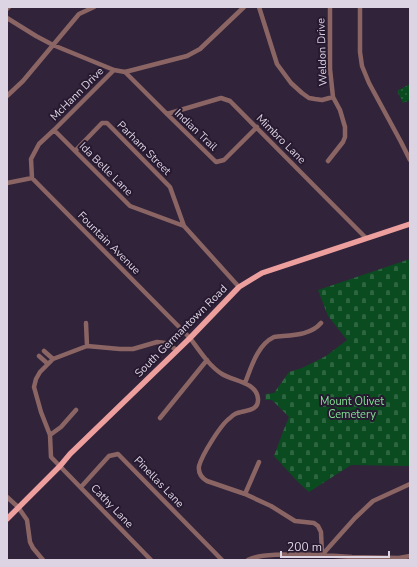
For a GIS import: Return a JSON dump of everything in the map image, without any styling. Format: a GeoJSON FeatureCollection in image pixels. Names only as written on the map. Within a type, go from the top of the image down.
{"type":"FeatureCollection","features":[{"type":"Feature","properties":{"kind":"main road","name":"South Germantown Road"},"geometry":{"type":"LineString","coordinates":[[7,518],[240,287],[262,273],[410,224]]}},
{"type":"Feature","properties":{"kind":"street"},"geometry":{"type":"LineString","coordinates":[[7,96],[23,81],[79,14],[94,7]]}},
{"type":"Feature","properties":{"kind":"street","name":"McHann Drive"},"geometry":{"type":"LineString","coordinates":[[32,178],[31,159],[39,144],[114,70],[125,72],[187,56],[200,49],[244,7]]}},
{"type":"Feature","properties":{"kind":"street"},"geometry":{"type":"LineString","coordinates":[[260,7],[277,64],[291,83],[309,98],[322,100],[333,97]]}},
{"type":"Feature","properties":{"kind":"street","name":"Weldon Drive"},"geometry":{"type":"LineString","coordinates":[[328,161],[343,142],[345,137],[345,127],[340,110],[333,97],[330,69],[330,7]]}},
{"type":"Feature","properties":{"kind":"street"},"geometry":{"type":"LineString","coordinates":[[360,7],[360,52],[362,66],[369,83],[410,160]]}},
{"type":"Feature","properties":{"kind":"street"},"geometry":{"type":"LineString","coordinates":[[7,18],[53,45],[114,70]]}},
{"type":"Feature","properties":{"kind":"street","name":"Indian Trail"},"geometry":{"type":"LineString","coordinates":[[125,72],[216,162],[224,160],[257,127]]}},
{"type":"Feature","properties":{"kind":"street","name":"Mimbro Lane"},"geometry":{"type":"LineString","coordinates":[[167,114],[221,98],[230,100],[366,238]]}},
{"type":"Feature","properties":{"kind":"street","name":"Parham Street"},"geometry":{"type":"LineString","coordinates":[[75,151],[102,123],[107,123],[170,187],[184,226]]}},
{"type":"Feature","properties":{"kind":"street","name":"Ida Belle Lane"},"geometry":{"type":"LineString","coordinates":[[54,130],[130,206],[184,226],[240,287]]}},
{"type":"Feature","properties":{"kind":"street"},"geometry":{"type":"LineString","coordinates":[[7,183],[32,178]]}},
{"type":"Feature","properties":{"kind":"street","name":"Fountain Avenue"},"geometry":{"type":"LineString","coordinates":[[32,178],[190,338],[206,360],[222,375],[245,384]]}},
{"type":"Feature","properties":{"kind":"street"},"geometry":{"type":"LineString","coordinates":[[86,322],[87,346]]}},
{"type":"Feature","properties":{"kind":"street"},"geometry":{"type":"LineString","coordinates":[[321,322],[318,327],[309,332],[274,338],[265,343],[258,354],[245,384],[250,386],[257,394],[258,404],[254,408],[236,414],[228,419],[220,428],[208,447],[199,467],[202,478],[207,481],[245,494],[271,506],[295,521],[314,523],[318,526],[321,532],[322,555]]}},
{"type":"Feature","properties":{"kind":"street"},"geometry":{"type":"LineString","coordinates":[[44,351],[53,359],[87,346],[120,350],[133,349],[157,342],[165,343],[177,350]]}},
{"type":"Feature","properties":{"kind":"street"},"geometry":{"type":"LineString","coordinates":[[39,356],[48,364]]}},
{"type":"Feature","properties":{"kind":"street","name":"Cathy Lane"},"geometry":{"type":"LineString","coordinates":[[53,359],[40,372],[34,387],[41,412],[50,435],[51,457],[151,560]]}},
{"type":"Feature","properties":{"kind":"street"},"geometry":{"type":"LineString","coordinates":[[160,418],[206,360]]}},
{"type":"Feature","properties":{"kind":"street"},"geometry":{"type":"LineString","coordinates":[[50,435],[61,427],[76,410]]}},
{"type":"Feature","properties":{"kind":"street","name":"Pinellas Lane"},"geometry":{"type":"LineString","coordinates":[[81,487],[109,456],[118,454],[222,560]]}},
{"type":"Feature","properties":{"kind":"street"},"geometry":{"type":"LineString","coordinates":[[245,494],[259,462]]}},
{"type":"Feature","properties":{"kind":"street"},"geometry":{"type":"LineString","coordinates":[[322,555],[355,518],[373,501],[410,484]]}},
{"type":"Feature","properties":{"kind":"street"},"geometry":{"type":"LineString","coordinates":[[7,497],[18,507],[27,520],[30,542],[43,560]]}},
{"type":"Feature","properties":{"kind":"street"},"geometry":{"type":"LineString","coordinates":[[248,560],[253,557],[276,555],[322,555],[352,559],[399,558],[410,556]]}},
{"type":"Feature","properties":{"kind":"green space"},"geometry":{"type":"Polygon","coordinates":[[[410,84],[410,100],[403,103],[397,91],[410,84]]]}},
{"type":"Feature","properties":{"kind":"green space","name":"Mount Olivet Cemetery"},"geometry":{"type":"Polygon","coordinates":[[[410,259],[410,466],[351,465],[309,492],[274,456],[289,417],[272,400],[265,400],[265,394],[274,393],[289,372],[302,368],[326,356],[347,340],[328,316],[318,290],[410,259]]]}}]}
